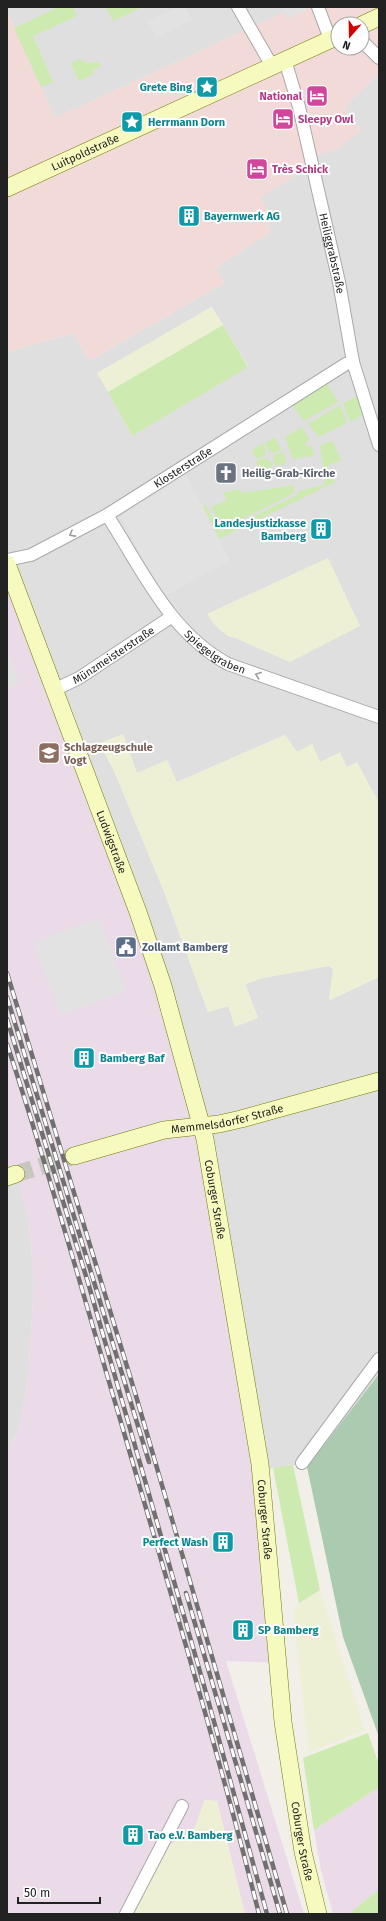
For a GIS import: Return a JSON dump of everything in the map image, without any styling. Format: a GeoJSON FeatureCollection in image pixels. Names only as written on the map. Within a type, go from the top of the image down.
{"type":"FeatureCollection","features":[{"type":"Feature","properties":{"kind":"street","name":"Heiliggrabstraße"},"geometry":{"type":"LineString","coordinates":[[238,7],[278,63],[300,114],[339,282],[354,362],[376,420],[379,445]]}},
{"type":"Feature","properties":{"kind":"street"},"geometry":{"type":"LineString","coordinates":[[318,7],[330,30]]}},
{"type":"Feature","properties":{"kind":"street","name":"Luitpoldstraße"},"geometry":{"type":"LineString","coordinates":[[7,188],[126,132],[330,40]]}},
{"type":"Feature","properties":{"kind":"street"},"geometry":{"type":"LineString","coordinates":[[370,49],[379,58]]}},
{"type":"Feature","properties":{"kind":"street","name":"Klosterstraße"},"geometry":{"type":"LineString","coordinates":[[7,560],[31,555],[107,515],[333,372],[346,364],[354,362]]}},
{"type":"Feature","properties":{"kind":"street","name":"Spiegelgraben"},"geometry":{"type":"LineString","coordinates":[[107,515],[171,617],[196,643],[228,664],[379,717]]}},
{"type":"Feature","properties":{"kind":"street","name":"Ludwigstraße"},"geometry":{"type":"LineString","coordinates":[[7,564],[138,912],[163,986],[201,1126]]}},
{"type":"Feature","properties":{"kind":"street","name":"Münzmeisterstraße"},"geometry":{"type":"LineString","coordinates":[[54,690],[92,670],[171,617]]}},
{"type":"Feature","properties":{"kind":"street","name":"Memmelsdorfer Straße"},"geometry":{"type":"LineString","coordinates":[[74,1156],[164,1130],[201,1126],[241,1119],[379,1081]]}},
{"type":"Feature","properties":{"kind":"street","name":"Coburger Straße"},"geometry":{"type":"LineString","coordinates":[[201,1126],[260,1464],[283,1722],[303,1852],[318,1914]]}},
{"type":"Feature","properties":{"kind":"street"},"geometry":{"type":"LineString","coordinates":[[302,1463],[379,1359]]}},
{"type":"Feature","properties":{"kind":"street"},"geometry":{"type":"LineString","coordinates":[[126,1914],[182,1806]]}},
{"type":"Feature","properties":{"kind":"shaded area"},"geometry":{"type":"Polygon","coordinates":[[[7,7],[296,7],[55,118],[7,11],[7,7]]]}},
{"type":"Feature","properties":{"kind":"shaded area"},"geometry":{"type":"Polygon","coordinates":[[[178,7],[185,7],[192,20],[156,38],[148,21],[178,7]]]}},
{"type":"Feature","properties":{"kind":"shaded area"},"geometry":{"type":"Polygon","coordinates":[[[282,7],[312,7],[287,19],[282,7]]]}},
{"type":"Feature","properties":{"kind":"shaded area"},"geometry":{"type":"Polygon","coordinates":[[[296,7],[379,7],[379,73],[344,107],[361,131],[334,151],[308,157],[310,167],[260,197],[273,219],[267,224],[271,232],[215,268],[224,283],[89,361],[74,333],[7,352],[7,11],[55,118],[296,7]]]}},
{"type":"Feature","properties":{"kind":"shaded area"},"geometry":{"type":"Polygon","coordinates":[[[379,73],[379,803],[357,763],[347,767],[320,762],[297,752],[285,735],[177,782],[137,773],[100,744],[115,773],[165,894],[208,1012],[228,1006],[258,1018],[245,984],[263,978],[329,966],[333,969],[330,1000],[379,977],[379,1374],[307,1467],[293,1465],[261,1470],[7,557],[7,352],[74,333],[89,361],[224,283],[215,268],[271,232],[267,224],[273,219],[259,197],[310,167],[308,157],[361,131],[344,107],[379,73]],[[212,307],[98,373],[132,436],[248,366],[212,307]],[[211,620],[228,636],[236,638],[290,662],[211,620]]]}},
{"type":"Feature","properties":{"kind":"shaded area"},"geometry":{"type":"Polygon","coordinates":[[[186,474],[230,561],[164,596],[120,517],[186,474]]]}},
{"type":"Feature","properties":{"kind":"shaded area"},"geometry":{"type":"Polygon","coordinates":[[[7,557],[210,1131],[283,1663],[226,1661],[304,1914],[245,1914],[217,1801],[205,1800],[195,1827],[184,1837],[168,1846],[133,1914],[7,1914],[7,1453],[19,1428],[25,1399],[29,1366],[34,1282],[29,1222],[15,1165],[7,1167],[7,557]]]}},
{"type":"Feature","properties":{"kind":"shaded area"},"geometry":{"type":"Polygon","coordinates":[[[9,655],[20,683],[7,688],[7,656],[9,655]]]}},
{"type":"Feature","properties":{"kind":"shaded area"},"geometry":{"type":"Polygon","coordinates":[[[100,918],[126,991],[60,1015],[33,942],[100,918]]]}},
{"type":"Feature","properties":{"kind":"shaded area"},"geometry":{"type":"Polygon","coordinates":[[[15,1165],[29,1222],[34,1282],[29,1366],[25,1399],[19,1428],[7,1453],[7,1167],[15,1165]]]}},
{"type":"Feature","properties":{"kind":"shaded area"},"geometry":{"type":"Polygon","coordinates":[[[379,1787],[379,1889],[349,1914],[333,1914],[321,1870],[314,1830],[379,1787]]]}},
{"type":"Feature","properties":{"kind":"green space"},"geometry":{"type":"Polygon","coordinates":[[[59,7],[73,7],[77,16],[33,36],[53,82],[41,87],[14,28],[59,7]]]}},
{"type":"Feature","properties":{"kind":"green space"},"geometry":{"type":"Polygon","coordinates":[[[106,7],[139,7],[140,8],[113,21],[106,7]]]}},
{"type":"Feature","properties":{"kind":"green space"},"geometry":{"type":"Polygon","coordinates":[[[80,59],[87,63],[99,62],[101,66],[92,70],[94,74],[79,81],[71,63],[80,59]]]}},
{"type":"Feature","properties":{"kind":"green space"},"geometry":{"type":"Polygon","coordinates":[[[211,307],[223,325],[108,392],[97,373],[211,307]]]}},
{"type":"Feature","properties":{"kind":"green space"},"geometry":{"type":"Polygon","coordinates":[[[223,325],[248,367],[132,436],[108,392],[223,325]]]}},
{"type":"Feature","properties":{"kind":"green space"},"geometry":{"type":"Polygon","coordinates":[[[327,384],[338,402],[304,421],[292,405],[327,384]]]}},
{"type":"Feature","properties":{"kind":"green space"},"geometry":{"type":"Polygon","coordinates":[[[359,395],[365,414],[350,422],[343,403],[359,395]]]}},
{"type":"Feature","properties":{"kind":"green space"},"geometry":{"type":"Polygon","coordinates":[[[340,405],[347,423],[319,437],[308,424],[340,405]]]}},
{"type":"Feature","properties":{"kind":"green space"},"geometry":{"type":"Polygon","coordinates":[[[302,427],[310,440],[307,441],[306,445],[309,447],[312,446],[314,456],[293,459],[285,437],[302,427]]]}},
{"type":"Feature","properties":{"kind":"green space"},"geometry":{"type":"Polygon","coordinates":[[[275,437],[281,450],[274,453],[269,451],[265,443],[275,437]]]}},
{"type":"Feature","properties":{"kind":"green space"},"geometry":{"type":"Polygon","coordinates":[[[333,441],[341,460],[327,466],[335,482],[219,539],[203,506],[206,505],[221,532],[297,495],[298,491],[324,485],[325,481],[320,446],[333,441]]]}},
{"type":"Feature","properties":{"kind":"green space"},"geometry":{"type":"Polygon","coordinates":[[[263,443],[266,451],[265,456],[256,459],[252,450],[263,443]]]}},
{"type":"Feature","properties":{"kind":"green space"},"geometry":{"type":"Polygon","coordinates":[[[283,452],[286,464],[275,466],[273,459],[274,455],[283,452]]]}},
{"type":"Feature","properties":{"kind":"green space"},"geometry":{"type":"Polygon","coordinates":[[[265,458],[270,460],[272,467],[260,469],[256,461],[265,458]]]}},
{"type":"Feature","properties":{"kind":"green space"},"geometry":{"type":"Polygon","coordinates":[[[294,485],[294,493],[226,527],[219,523],[211,507],[227,500],[223,493],[239,489],[242,493],[294,485]]]}},
{"type":"Feature","properties":{"kind":"green space"},"geometry":{"type":"Polygon","coordinates":[[[328,558],[360,626],[290,662],[236,638],[228,636],[214,624],[207,614],[328,558]]]}},
{"type":"Feature","properties":{"kind":"green space"},"geometry":{"type":"Polygon","coordinates":[[[123,734],[137,773],[167,760],[177,782],[285,735],[297,752],[312,744],[320,762],[340,752],[347,767],[357,762],[379,803],[379,977],[329,1000],[333,969],[329,966],[263,978],[245,984],[258,1018],[235,1027],[228,1006],[208,1012],[165,894],[115,773],[100,743],[123,734]]]}},
{"type":"Feature","properties":{"kind":"green space"},"geometry":{"type":"Polygon","coordinates":[[[379,1374],[379,1737],[343,1637],[307,1467],[379,1374]]]}},
{"type":"Feature","properties":{"kind":"green space"},"geometry":{"type":"Polygon","coordinates":[[[293,1465],[320,1590],[299,1603],[273,1468],[293,1465]]]}},
{"type":"Feature","properties":{"kind":"green space"},"geometry":{"type":"Polygon","coordinates":[[[320,1590],[365,1730],[309,1752],[293,1612],[299,1603],[320,1590]]]}},
{"type":"Feature","properties":{"kind":"green space"},"geometry":{"type":"Polygon","coordinates":[[[368,1733],[379,1765],[379,1787],[314,1830],[303,1758],[368,1733]]]}},
{"type":"Feature","properties":{"kind":"green space"},"geometry":{"type":"Polygon","coordinates":[[[205,1800],[217,1801],[245,1914],[133,1914],[168,1846],[184,1837],[195,1827],[205,1800]]]}},
{"type":"Feature","properties":{"kind":"green space"},"geometry":{"type":"Polygon","coordinates":[[[379,1889],[379,1914],[349,1914],[379,1889]]]}},
{"type":"Feature","properties":{"kind":"tunnel"},"geometry":{"type":"LineString","coordinates":[[16,1174],[74,1156]]}},
{"type":"Feature","properties":{"kind":"railway"},"geometry":{"type":"LineString","coordinates":[[7,973],[136,1396],[287,1914]]}},
{"type":"Feature","properties":{"kind":"railway"},"geometry":{"type":"LineString","coordinates":[[7,997],[149,1462]]}},
{"type":"Feature","properties":{"kind":"railway"},"geometry":{"type":"LineString","coordinates":[[7,1019],[89,1286],[207,1696],[267,1914]]}},
{"type":"Feature","properties":{"kind":"railway"},"geometry":{"type":"LineString","coordinates":[[7,1044],[53,1191],[177,1615],[228,1794],[259,1914]]}},
{"type":"Feature","properties":{"kind":"railway"},"geometry":{"type":"LineString","coordinates":[[186,1593],[280,1914]]}},
{"type":"Feature","properties":{"kind":"place","name":"Grete Bing"},"geometry":{"type":"Point","coordinates":[207,87]}},
{"type":"Feature","properties":{"kind":"place","name":"National"},"geometry":{"type":"Point","coordinates":[317,96]}},
{"type":"Feature","properties":{"kind":"place","name":"Sleepy Owl"},"geometry":{"type":"Point","coordinates":[283,119]}},
{"type":"Feature","properties":{"kind":"place","name":"Herrmann Dorn"},"geometry":{"type":"Point","coordinates":[132,122]}},
{"type":"Feature","properties":{"kind":"place","name":"Très Schick"},"geometry":{"type":"Point","coordinates":[257,169]}},
{"type":"Feature","properties":{"kind":"place","name":"Bayernwerk AG"},"geometry":{"type":"Point","coordinates":[189,216]}},
{"type":"Feature","properties":{"kind":"place","name":"Heilig-Grab-Kirche"},"geometry":{"type":"Point","coordinates":[226,473]}},
{"type":"Feature","properties":{"kind":"place","name":"Landesjustizkasse Bamberg"},"geometry":{"type":"Point","coordinates":[321,529]}},
{"type":"Feature","properties":{"kind":"place","name":"Schlagzeugschule Vogt"},"geometry":{"type":"Point","coordinates":[49,753]}},
{"type":"Feature","properties":{"kind":"place","name":"Zollamt Bamberg"},"geometry":{"type":"Point","coordinates":[126,947]}},
{"type":"Feature","properties":{"kind":"place","name":"Bamberg Baf"},"geometry":{"type":"Point","coordinates":[84,1058]}},
{"type":"Feature","properties":{"kind":"place","name":"Perfect Wash"},"geometry":{"type":"Point","coordinates":[223,1542]}},
{"type":"Feature","properties":{"kind":"place","name":"SP Bamberg"},"geometry":{"type":"Point","coordinates":[243,1630]}},
{"type":"Feature","properties":{"kind":"place","name":"Tao e.V. Bamberg"},"geometry":{"type":"Point","coordinates":[133,1835]}}]}
